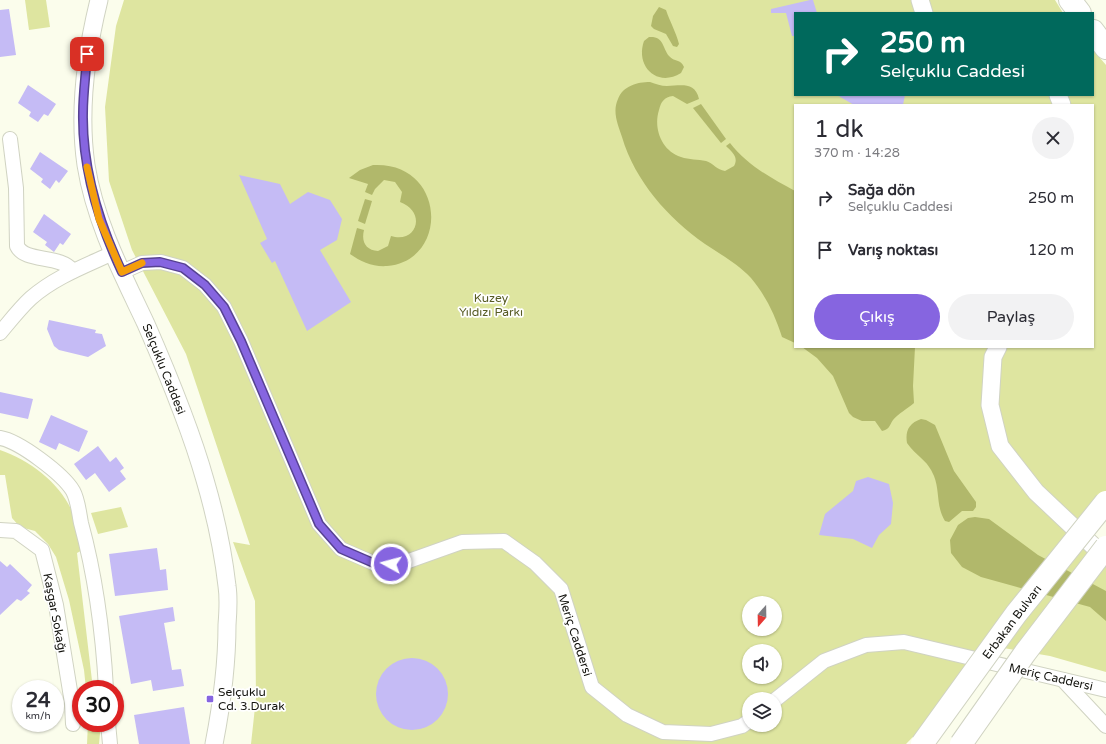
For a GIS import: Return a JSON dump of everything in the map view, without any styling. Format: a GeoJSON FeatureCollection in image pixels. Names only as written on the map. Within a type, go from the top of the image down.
{"type":"FeatureCollection","features":[{"type":"Feature","properties":{"kind":"highway"},"geometry":{"type":"LineString","coordinates":[[1070,0],[1079,12]]}},
{"type":"Feature","properties":{"kind":"highway"},"geometry":{"type":"LineString","coordinates":[[1094,32],[1106,48]]}},
{"type":"Feature","properties":{"kind":"highway","name":"Erbakan Bulvarı"},"geometry":{"type":"LineString","coordinates":[[922,744],[1016,614],[1106,502]]}},
{"type":"Feature","properties":{"kind":"highway"},"geometry":{"type":"LineString","coordinates":[[961,744],[1025,653],[1106,547]]}},
{"type":"Feature","properties":{"kind":"street","name":"Selçuklu Caddesi"},"geometry":{"type":"LineString","coordinates":[[99,0],[87,54],[83,113],[86,164],[99,219],[147,327],[188,428],[205,479],[221,550],[227,588],[227,638],[224,695],[214,744]]}},
{"type":"Feature","properties":{"kind":"street"},"geometry":{"type":"LineString","coordinates":[[920,0],[924,12]]}},
{"type":"Feature","properties":{"kind":"street"},"geometry":{"type":"LineString","coordinates":[[10,139],[16,188],[17,246],[19,250],[26,254],[62,262],[73,271]]}},
{"type":"Feature","properties":{"kind":"street"},"geometry":{"type":"LineString","coordinates":[[0,333],[32,297],[56,280],[113,253]]}},
{"type":"Feature","properties":{"kind":"street","name":"Meriç Caddersi"},"geometry":{"type":"LineString","coordinates":[[122,272],[142,263],[160,262],[183,268],[205,285],[224,307],[241,341],[319,524],[341,549],[378,565],[403,563],[462,542],[504,541],[535,563],[561,589],[592,687],[627,714],[663,732],[711,734],[742,726]]}},
{"type":"Feature","properties":{"kind":"street"},"geometry":{"type":"LineString","coordinates":[[998,348],[993,357],[990,405],[1000,446],[1036,492],[1106,558]]}},
{"type":"Feature","properties":{"kind":"street"},"geometry":{"type":"LineString","coordinates":[[0,438],[10,440],[46,463],[73,491],[91,558],[104,643],[106,680]]}},
{"type":"Feature","properties":{"kind":"street","name":"Kaşgar Sokağı"},"geometry":{"type":"LineString","coordinates":[[0,530],[16,531],[42,550],[56,605],[72,703]]}},
{"type":"Feature","properties":{"kind":"street","name":"Meriç Caddersi"},"geometry":{"type":"LineString","coordinates":[[782,694],[824,661],[866,645],[904,642],[1106,690]]}},
{"type":"Feature","properties":{"kind":"street"},"geometry":{"type":"LineString","coordinates":[[1063,680],[1106,726]]}},
{"type":"Feature","properties":{"kind":"street"},"geometry":{"type":"LineString","coordinates":[[109,732],[110,744]]}},
{"type":"Feature","properties":{"kind":"green space"},"geometry":{"type":"Polygon","coordinates":[[[25,0],[46,0],[50,27],[29,30],[25,0]]]}},
{"type":"Feature","properties":{"kind":"green space","name":"Kuzey Yıldızı Parkı"},"geometry":{"type":"Polygon","coordinates":[[[124,0],[1055,0],[1062,12],[794,12],[794,96],[1094,96],[1094,51],[1106,65],[1106,494],[1071,536],[1106,563],[1106,672],[1050,656],[986,645],[950,699],[906,744],[251,744],[256,698],[255,601],[233,542],[250,545],[186,354],[132,250],[109,181],[105,107],[116,26],[124,0]]]}},
{"type":"Feature","properties":{"kind":"green space"},"geometry":{"type":"Polygon","coordinates":[[[0,450],[22,460],[42,473],[59,491],[72,511],[84,549],[77,553],[92,680],[85,680],[69,600],[56,557],[48,544],[35,531],[20,527],[12,518],[5,475],[0,475],[0,450]]]}},
{"type":"Feature","properties":{"kind":"green space"},"geometry":{"type":"Polygon","coordinates":[[[121,507],[128,527],[98,534],[91,513],[121,507]]]}},
{"type":"Feature","properties":{"kind":"green space"},"geometry":{"type":"Polygon","coordinates":[[[88,732],[100,732],[99,744],[87,744],[88,732]]]}},
{"type":"Feature","properties":{"kind":"shaded area"},"geometry":{"type":"Polygon","coordinates":[[[659,7],[666,10],[678,40],[679,44],[677,47],[673,46],[666,34],[654,29],[651,26],[653,16],[659,7]]]}},
{"type":"Feature","properties":{"kind":"shaded area"},"geometry":{"type":"Polygon","coordinates":[[[649,37],[654,37],[660,40],[669,56],[683,64],[684,67],[681,73],[672,77],[664,78],[656,76],[650,72],[645,66],[642,50],[644,41],[649,37]]]}},
{"type":"Feature","properties":{"kind":"shaded area"},"geometry":{"type":"Polygon","coordinates":[[[650,82],[663,86],[682,85],[691,87],[697,93],[699,99],[687,104],[673,96],[667,97],[662,102],[660,107],[657,117],[658,132],[664,145],[674,154],[684,158],[706,161],[725,171],[734,166],[736,160],[734,155],[726,146],[730,143],[744,158],[768,176],[794,190],[794,343],[782,337],[770,306],[751,278],[735,264],[691,234],[678,222],[654,197],[635,169],[617,123],[616,104],[623,91],[635,84],[650,82]]]}},
{"type":"Feature","properties":{"kind":"shaded area"},"geometry":{"type":"Polygon","coordinates":[[[701,104],[726,139],[721,143],[693,108],[701,104]]]}},
{"type":"Feature","properties":{"kind":"shaded area"},"geometry":{"type":"Polygon","coordinates":[[[373,165],[397,168],[415,178],[426,194],[431,212],[430,231],[422,248],[407,260],[387,266],[377,266],[367,263],[350,254],[357,228],[364,230],[363,238],[365,245],[370,249],[378,251],[388,246],[391,236],[400,237],[407,235],[412,231],[415,226],[416,219],[414,213],[400,202],[402,192],[395,182],[384,180],[375,189],[372,195],[365,192],[368,184],[349,178],[360,170],[373,165]]]}},
{"type":"Feature","properties":{"kind":"shaded area"},"geometry":{"type":"Polygon","coordinates":[[[365,199],[372,201],[365,224],[358,221],[365,199]]]}},
{"type":"Feature","properties":{"kind":"shaded area"},"geometry":{"type":"Polygon","coordinates":[[[803,348],[915,348],[913,386],[914,403],[900,413],[888,428],[882,431],[875,421],[862,421],[853,417],[849,413],[833,376],[817,358],[803,348]]]}},
{"type":"Feature","properties":{"kind":"shaded area"},"geometry":{"type":"Polygon","coordinates":[[[921,419],[935,425],[954,471],[976,502],[976,507],[973,511],[962,511],[949,522],[945,521],[942,516],[936,482],[929,466],[907,443],[907,431],[913,423],[921,419]]]}},
{"type":"Feature","properties":{"kind":"shaded area"},"geometry":{"type":"Polygon","coordinates":[[[975,517],[989,519],[1038,555],[1106,591],[1106,621],[1090,607],[981,577],[962,567],[951,553],[950,540],[958,525],[968,518],[975,517]]]}},
{"type":"Feature","properties":{"kind":"building"},"geometry":{"type":"Polygon","coordinates":[[[813,0],[817,12],[794,12],[794,36],[792,36],[786,13],[771,13],[771,9],[813,0]]]}},
{"type":"Feature","properties":{"kind":"building"},"geometry":{"type":"Polygon","coordinates":[[[9,9],[16,55],[0,57],[0,10],[9,9]]]}},
{"type":"Feature","properties":{"kind":"building"},"geometry":{"type":"Polygon","coordinates":[[[28,85],[56,104],[48,116],[44,114],[38,122],[29,116],[31,112],[18,103],[28,85]]]}},
{"type":"Feature","properties":{"kind":"building"},"geometry":{"type":"Polygon","coordinates":[[[839,96],[905,96],[903,104],[852,104],[839,96]]]}},
{"type":"Feature","properties":{"kind":"building"},"geometry":{"type":"Polygon","coordinates":[[[40,152],[68,171],[59,183],[56,180],[50,189],[41,182],[43,179],[30,169],[40,152]]]}},
{"type":"Feature","properties":{"kind":"building"},"geometry":{"type":"Polygon","coordinates":[[[239,175],[280,184],[290,204],[308,192],[330,200],[342,219],[337,240],[320,250],[351,302],[307,331],[275,261],[272,263],[260,243],[267,239],[239,175]]]}},
{"type":"Feature","properties":{"kind":"building"},"geometry":{"type":"Polygon","coordinates":[[[44,214],[71,234],[63,245],[60,243],[54,252],[45,245],[47,242],[33,232],[44,214]]]}},
{"type":"Feature","properties":{"kind":"building"},"geometry":{"type":"Polygon","coordinates":[[[49,320],[96,330],[95,333],[102,334],[106,346],[88,357],[59,350],[54,346],[47,329],[49,320]]]}},
{"type":"Feature","properties":{"kind":"building"},"geometry":{"type":"Polygon","coordinates":[[[0,392],[33,399],[28,419],[0,413],[0,392]]]}},
{"type":"Feature","properties":{"kind":"building"},"geometry":{"type":"Polygon","coordinates":[[[51,415],[88,431],[79,452],[59,443],[56,450],[39,442],[51,415]]]}},
{"type":"Feature","properties":{"kind":"building"},"geometry":{"type":"Polygon","coordinates":[[[98,446],[110,462],[116,457],[124,468],[120,471],[126,479],[109,492],[95,473],[86,480],[74,464],[98,446]]]}},
{"type":"Feature","properties":{"kind":"building"},"geometry":{"type":"Polygon","coordinates":[[[868,477],[889,484],[893,503],[891,524],[879,535],[872,548],[853,539],[819,535],[825,514],[853,491],[856,481],[868,477]]]}},
{"type":"Feature","properties":{"kind":"building"},"geometry":{"type":"Polygon","coordinates":[[[157,548],[160,570],[166,569],[168,590],[115,596],[109,554],[157,548]]]}},
{"type":"Feature","properties":{"kind":"building"},"geometry":{"type":"Polygon","coordinates":[[[0,561],[7,567],[10,564],[32,585],[27,591],[30,593],[21,601],[17,599],[0,615],[0,561]]]}},
{"type":"Feature","properties":{"kind":"building"},"geometry":{"type":"Polygon","coordinates":[[[173,607],[175,621],[164,623],[172,670],[181,669],[184,686],[153,691],[151,680],[131,684],[119,616],[173,607]]]}},
{"type":"Feature","properties":{"kind":"building"},"geometry":{"type":"Polygon","coordinates":[[[412,658],[432,664],[442,674],[448,694],[442,714],[432,724],[412,730],[392,724],[382,714],[376,694],[382,674],[392,664],[412,658]]]}},
{"type":"Feature","properties":{"kind":"building"},"geometry":{"type":"Polygon","coordinates":[[[184,707],[190,744],[139,744],[134,715],[184,707]]]}},
{"type":"Feature","properties":{"kind":"slow traffic"},"geometry":{"type":"LineString","coordinates":[[87,167],[90,186],[99,219],[122,272],[142,263]]}},
{"type":"Feature","properties":{"kind":"place","name":"Selçuklu Cd. 3.Durak"},"geometry":{"type":"Point","coordinates":[210,699]}},
{"type":"Feature","properties":{"kind":"route"},"geometry":{"type":"LineString","coordinates":[[87,54],[83,113],[86,164],[99,219],[122,272],[142,263],[160,262],[183,268],[205,285],[224,307],[241,341],[319,524],[341,549],[378,565],[391,564]]}}]}
